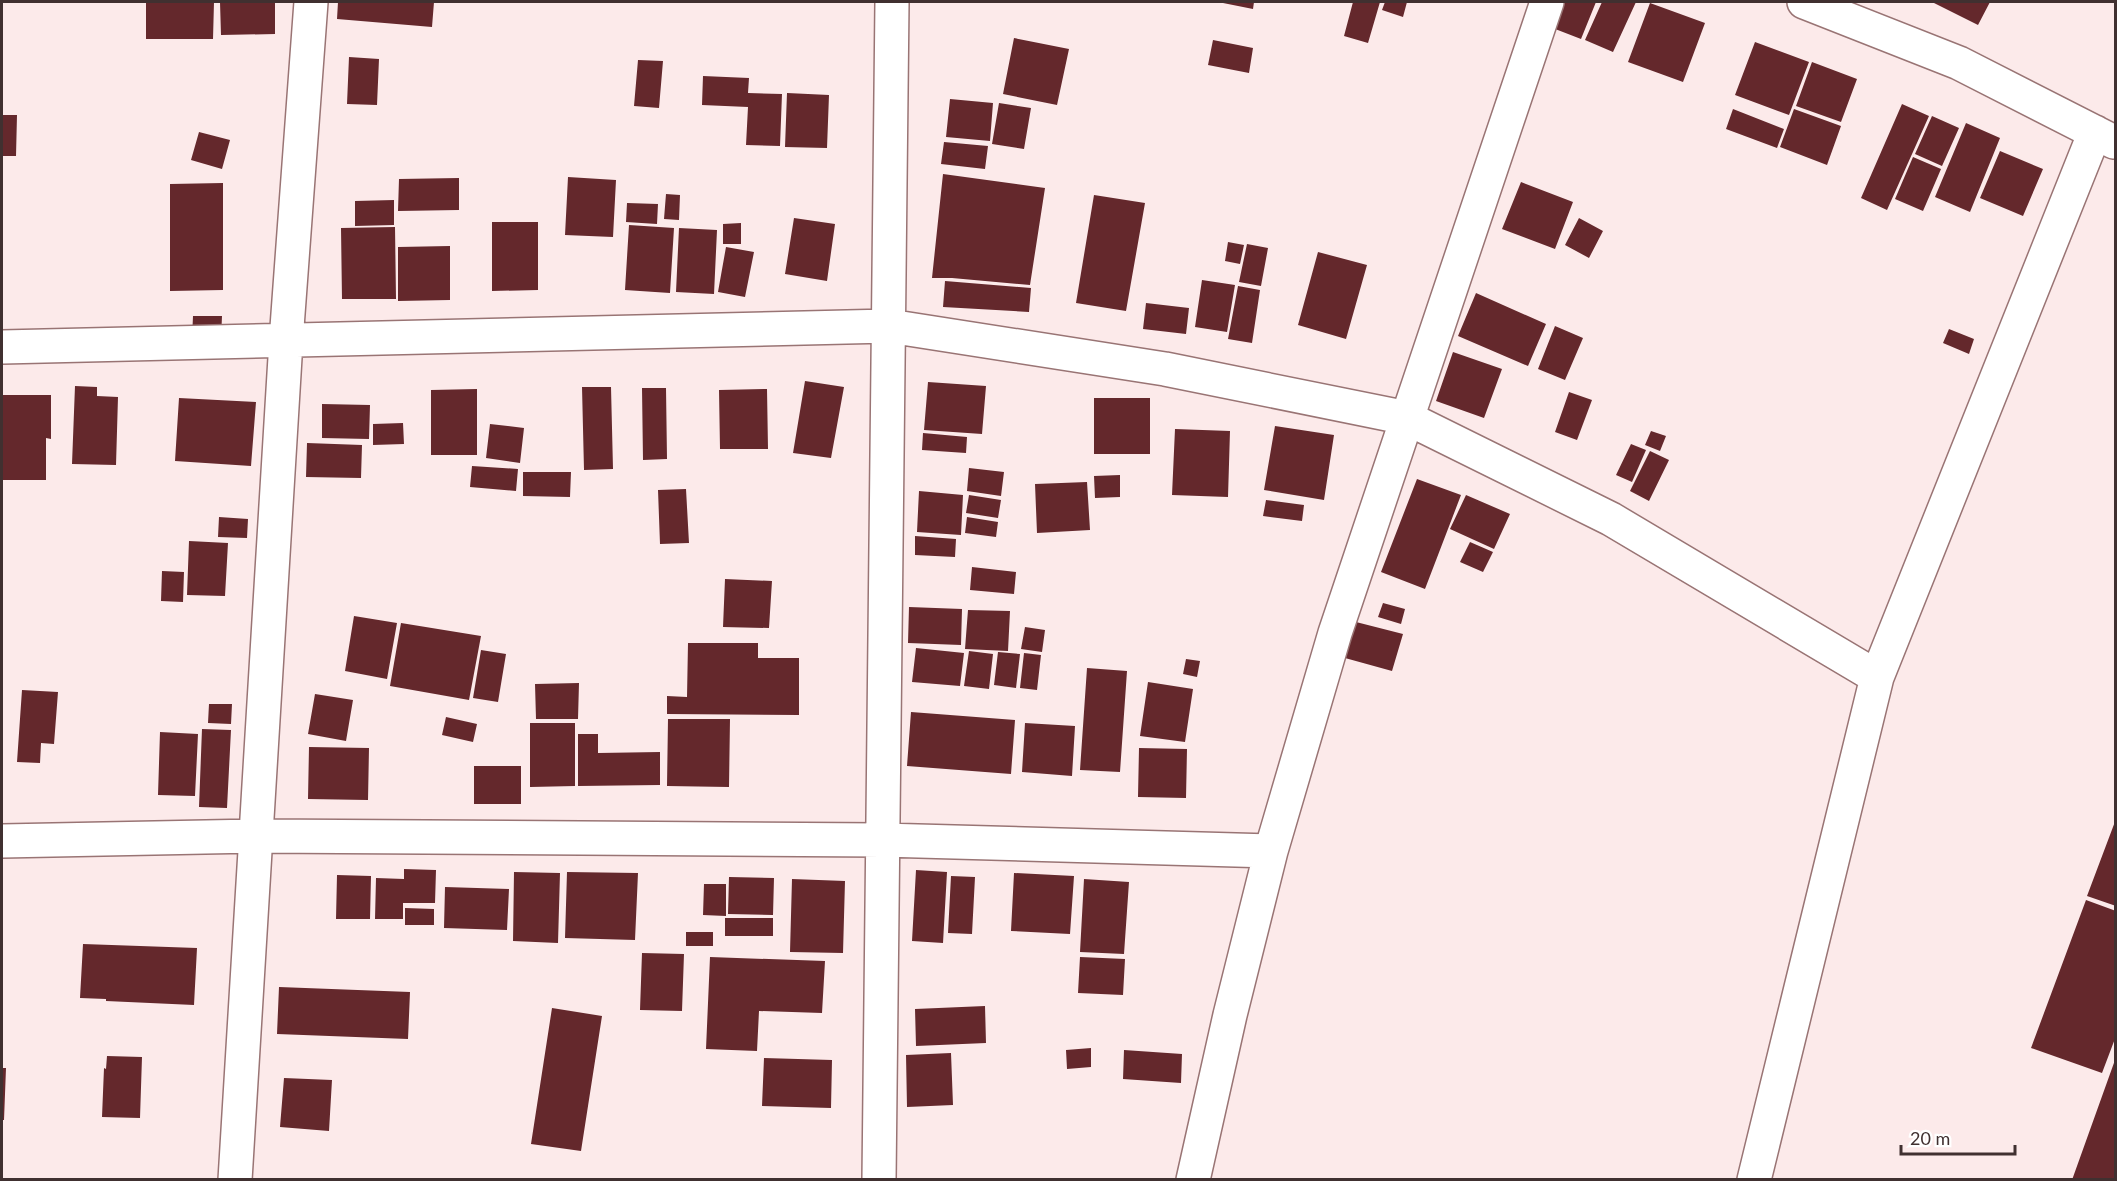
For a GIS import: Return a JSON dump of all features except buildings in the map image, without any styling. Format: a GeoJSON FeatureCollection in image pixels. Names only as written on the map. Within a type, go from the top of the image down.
{"type":"FeatureCollection","features":[{"type":"Feature","properties":{"kind":"street"},"geometry":{"type":"LineString","coordinates":[[235,1179],[286,340],[311,2]]}},
{"type":"Feature","properties":{"kind":"street"},"geometry":{"type":"LineString","coordinates":[[879,1179],[892,2]]}},
{"type":"Feature","properties":{"kind":"street"},"geometry":{"type":"LineString","coordinates":[[1192,1179],[1271,851],[1335,633],[1547,2]]}},
{"type":"Feature","properties":{"kind":"street"},"geometry":{"type":"LineString","coordinates":[[1754,1179],[1877,677],[2105,137],[1959,63],[1804,2]]}},
{"type":"Feature","properties":{"kind":"street"},"geometry":{"type":"LineString","coordinates":[[2,347],[889,326],[1165,369],[1407,418],[1611,519],[1877,677]]}},
{"type":"Feature","properties":{"kind":"street"},"geometry":{"type":"LineString","coordinates":[[2,841],[257,836],[882,840],[1271,851]]}}]}
